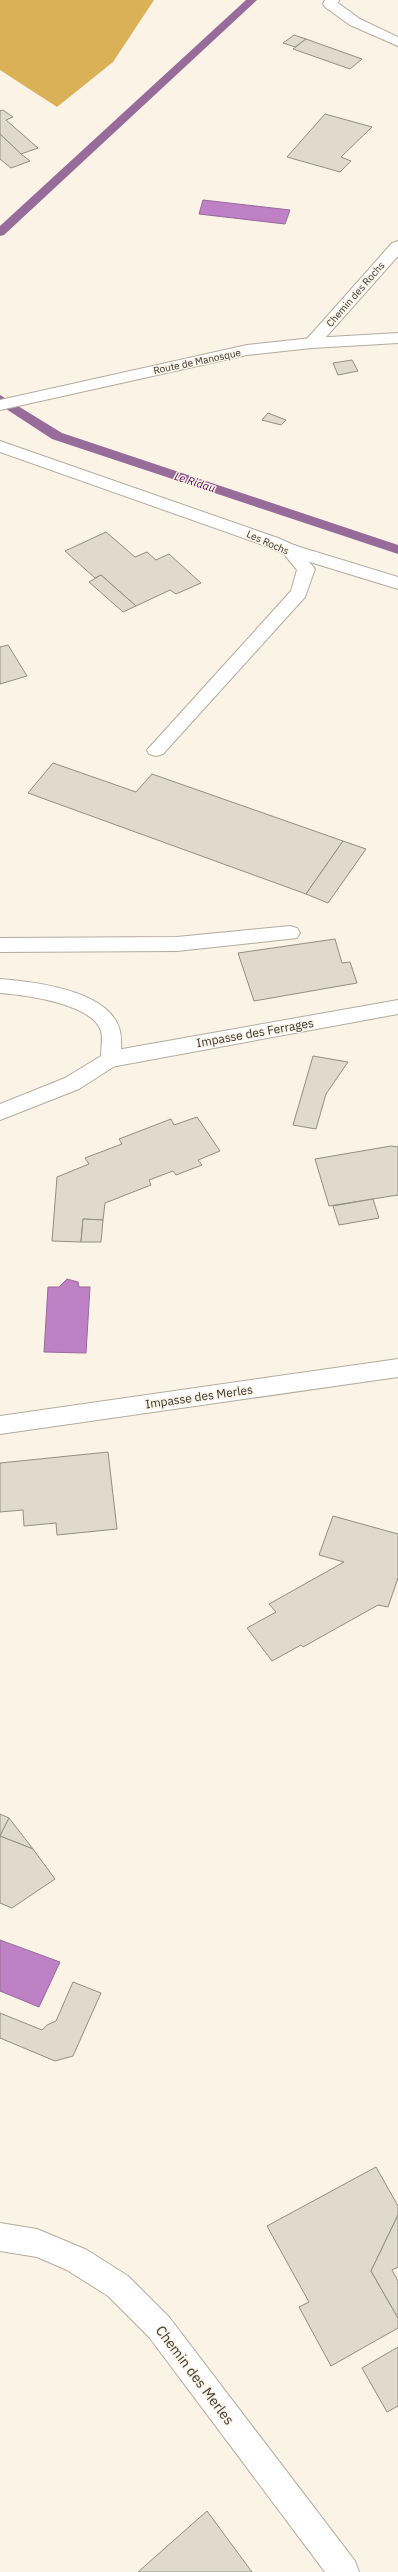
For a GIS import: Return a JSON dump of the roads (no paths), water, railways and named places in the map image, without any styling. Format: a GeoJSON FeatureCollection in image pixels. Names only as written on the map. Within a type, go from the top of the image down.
{"type":"FeatureCollection","features":[{"type":"Feature","properties":{"kind":"street"},"geometry":{"type":"LineString","coordinates":[[332,0],[330,4],[343,14],[398,42]]}},
{"type":"Feature","properties":{"kind":"street","name":"Chemin des Rochs"},"geometry":{"type":"LineString","coordinates":[[312,343],[398,246]]}},
{"type":"Feature","properties":{"kind":"street","name":"Route de Manosque"},"geometry":{"type":"LineString","coordinates":[[0,405],[247,350],[312,343],[398,338]]}},
{"type":"Feature","properties":{"kind":"street","name":"Les Rochs"},"geometry":{"type":"LineString","coordinates":[[0,446],[228,526],[290,550],[306,569],[299,593],[156,750]]}},
{"type":"Feature","properties":{"kind":"street"},"geometry":{"type":"LineString","coordinates":[[290,550],[398,583]]}},
{"type":"Feature","properties":{"kind":"street"},"geometry":{"type":"LineString","coordinates":[[0,945],[177,944],[290,934]]}},
{"type":"Feature","properties":{"kind":"street"},"geometry":{"type":"LineString","coordinates":[[0,986],[38,989],[84,1004],[102,1017],[111,1030],[111,1059],[96,1072],[70,1086],[0,1112]]}},
{"type":"Feature","properties":{"kind":"street","name":"Impasse des Ferrages"},"geometry":{"type":"LineString","coordinates":[[111,1059],[398,1007]]}},
{"type":"Feature","properties":{"kind":"street","name":"Impasse des Merles"},"geometry":{"type":"LineString","coordinates":[[0,1425],[398,1368]]}},
{"type":"Feature","properties":{"kind":"street","name":"Chemin des Merles"},"geometry":{"type":"LineString","coordinates":[[0,2237],[37,2243],[77,2260],[118,2286],[159,2327],[344,2572]]}},
{"type":"Feature","properties":{"kind":"waterway"},"geometry":{"type":"LineString","coordinates":[[0,232],[252,0]]}},
{"type":"Feature","properties":{"kind":"waterway","name":"Le Ridau"},"geometry":{"type":"LineString","coordinates":[[0,399],[57,436],[398,550]]}}]}
